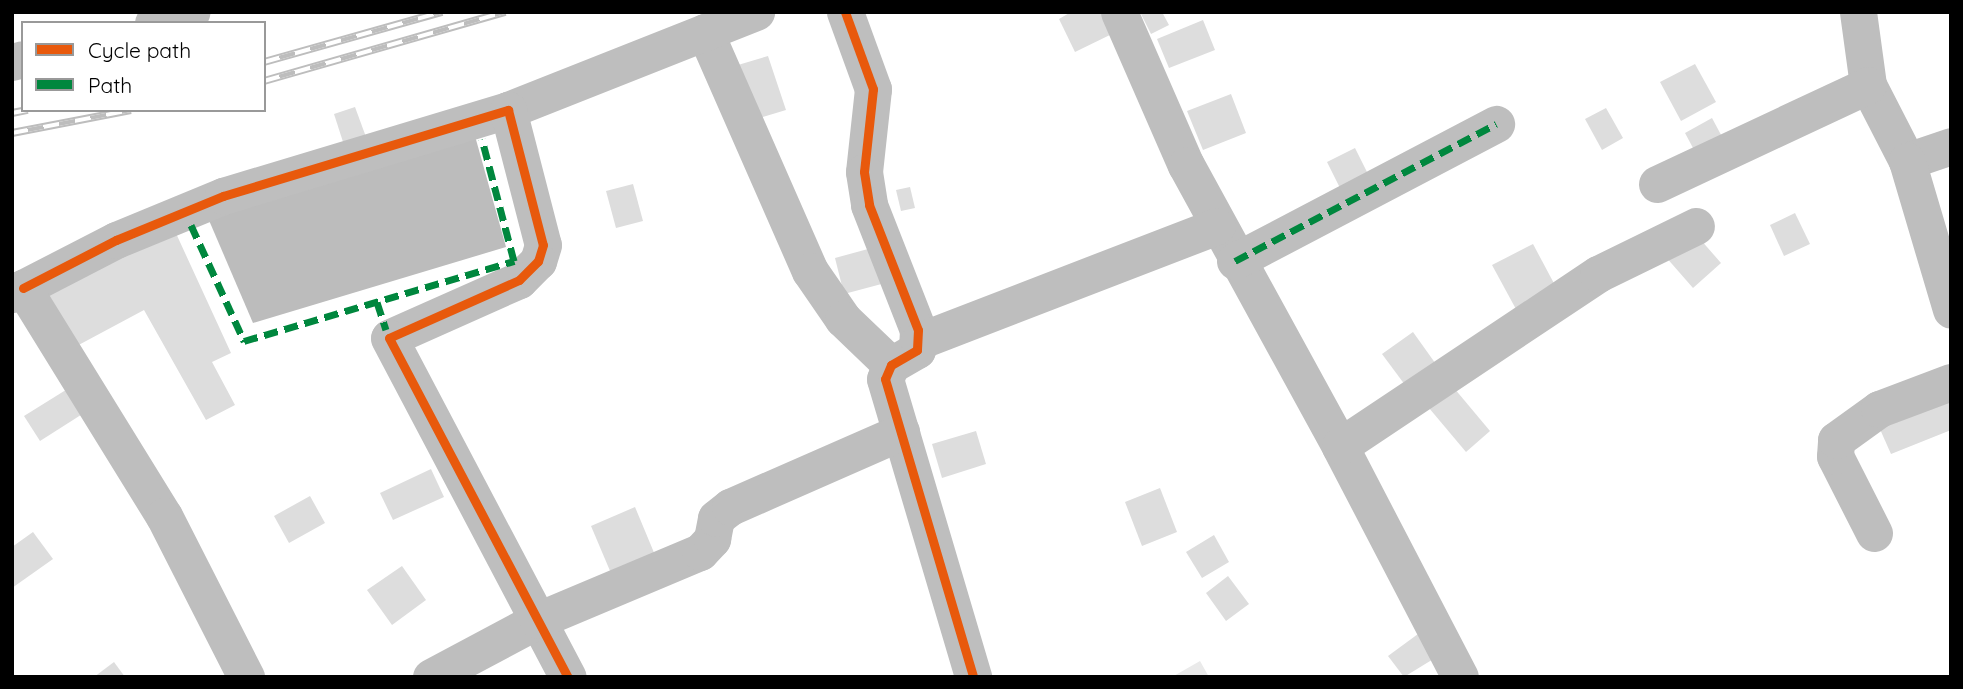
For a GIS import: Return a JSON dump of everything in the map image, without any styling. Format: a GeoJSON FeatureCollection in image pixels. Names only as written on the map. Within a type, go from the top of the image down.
{"type":"FeatureCollection","features":[{"type":"Feature","properties":{"kind":"street"},"geometry":{"type":"LineString","coordinates":[[160,21],[191,12]]}},
{"type":"Feature","properties":{"kind":"street"},"geometry":{"type":"LineString","coordinates":[[246,677],[164,516],[18,291],[116,240],[223,196],[513,109],[755,12]]}},
{"type":"Feature","properties":{"kind":"street"},"geometry":{"type":"LineString","coordinates":[[845,12],[873,89],[864,172],[869,205],[919,341]]}},
{"type":"Feature","properties":{"kind":"street"},"geometry":{"type":"LineString","coordinates":[[1119,12],[1217,226],[1340,446],[1460,677]]}},
{"type":"Feature","properties":{"kind":"street"},"geometry":{"type":"LineString","coordinates":[[1857,12],[1868,85],[1907,161],[1951,310]]}},
{"type":"Feature","properties":{"kind":"street"},"geometry":{"type":"LineString","coordinates":[[705,32],[810,271],[843,319],[891,365]]}},
{"type":"Feature","properties":{"kind":"street"},"geometry":{"type":"LineString","coordinates":[[1657,184],[1868,85]]}},
{"type":"Feature","properties":{"kind":"street"},"geometry":{"type":"LineString","coordinates":[[513,109],[543,245],[538,261],[519,280],[387,334],[568,677]]}},
{"type":"Feature","properties":{"kind":"street"},"geometry":{"type":"LineString","coordinates":[[1235,261],[1496,124]]}},
{"type":"Feature","properties":{"kind":"street"},"geometry":{"type":"LineString","coordinates":[[1907,161],[1951,146]]}},
{"type":"Feature","properties":{"kind":"street"},"geometry":{"type":"LineString","coordinates":[[973,677],[885,379],[891,365],[912,355],[919,341],[1217,226]]}},
{"type":"Feature","properties":{"kind":"street"},"geometry":{"type":"LineString","coordinates":[[1340,446],[1576,288],[1696,226]]}},
{"type":"Feature","properties":{"kind":"street"},"geometry":{"type":"LineString","coordinates":[[1874,533],[1835,456],[1836,440],[1878,409],[1951,382]]}},
{"type":"Feature","properties":{"kind":"street"},"geometry":{"type":"LineString","coordinates":[[430,677],[538,620],[688,557],[712,539],[716,518],[730,507],[901,432]]}},
{"type":"Feature","properties":{"kind":"shaded area"},"geometry":{"type":"Polygon","coordinates":[[[475,136],[506,247],[253,323],[208,218],[475,136]]]}},
{"type":"Feature","properties":{"kind":"shaded area"},"geometry":{"type":"Polygon","coordinates":[[[1200,661],[1209,677],[1172,677],[1200,661]]]}},
{"type":"Feature","properties":{"kind":"building"},"geometry":{"type":"Polygon","coordinates":[[[1071,12],[1106,12],[1116,32],[1075,52],[1059,19],[1071,12]]]}},
{"type":"Feature","properties":{"kind":"building"},"geometry":{"type":"Polygon","coordinates":[[[1140,12],[1162,12],[1169,25],[1151,34],[1140,12]]]}},
{"type":"Feature","properties":{"kind":"building"},"geometry":{"type":"Polygon","coordinates":[[[1203,20],[1215,50],[1169,68],[1157,39],[1203,20]]]}},
{"type":"Feature","properties":{"kind":"building"},"geometry":{"type":"Polygon","coordinates":[[[768,56],[786,110],[756,119],[738,65],[768,56]]]}},
{"type":"Feature","properties":{"kind":"building"},"geometry":{"type":"Polygon","coordinates":[[[1695,64],[1716,102],[1681,121],[1660,82],[1695,64]]]}},
{"type":"Feature","properties":{"kind":"building"},"geometry":{"type":"Polygon","coordinates":[[[1231,94],[1246,133],[1203,150],[1187,111],[1231,94]]]}},
{"type":"Feature","properties":{"kind":"building"},"geometry":{"type":"Polygon","coordinates":[[[355,107],[366,137],[344,145],[334,114],[355,107]]]}},
{"type":"Feature","properties":{"kind":"building"},"geometry":{"type":"Polygon","coordinates":[[[1606,108],[1623,138],[1602,150],[1585,119],[1606,108]]]}},
{"type":"Feature","properties":{"kind":"building"},"geometry":{"type":"Polygon","coordinates":[[[1712,118],[1727,146],[1700,161],[1685,133],[1712,118]]]}},
{"type":"Feature","properties":{"kind":"building"},"geometry":{"type":"Polygon","coordinates":[[[1355,148],[1372,182],[1344,196],[1327,162],[1355,148]]]}},
{"type":"Feature","properties":{"kind":"building"},"geometry":{"type":"Polygon","coordinates":[[[633,184],[643,221],[616,228],[606,191],[633,184]]]}},
{"type":"Feature","properties":{"kind":"building"},"geometry":{"type":"Polygon","coordinates":[[[910,187],[915,208],[901,211],[896,190],[910,187]]]}},
{"type":"Feature","properties":{"kind":"building"},"geometry":{"type":"Polygon","coordinates":[[[1795,213],[1810,244],[1784,256],[1770,225],[1795,213]]]}},
{"type":"Feature","properties":{"kind":"building"},"geometry":{"type":"Polygon","coordinates":[[[174,229],[231,353],[212,362],[235,405],[206,420],[144,310],[73,348],[40,295],[174,229]]]}},
{"type":"Feature","properties":{"kind":"building"},"geometry":{"type":"Polygon","coordinates":[[[1693,231],[1721,263],[1693,288],[1665,256],[1693,231]]]}},
{"type":"Feature","properties":{"kind":"building"},"geometry":{"type":"Polygon","coordinates":[[[1533,244],[1557,289],[1517,311],[1492,265],[1533,244]]]}},
{"type":"Feature","properties":{"kind":"building"},"geometry":{"type":"Polygon","coordinates":[[[879,246],[889,282],[844,294],[835,258],[879,246]]]}},
{"type":"Feature","properties":{"kind":"building"},"geometry":{"type":"Polygon","coordinates":[[[1413,332],[1438,367],[1408,389],[1382,354],[1413,332]]]}},
{"type":"Feature","properties":{"kind":"building"},"geometry":{"type":"Polygon","coordinates":[[[69,388],[84,413],[40,441],[24,416],[69,388]]]}},
{"type":"Feature","properties":{"kind":"building"},"geometry":{"type":"Polygon","coordinates":[[[1454,388],[1490,431],[1466,452],[1429,408],[1454,388]]]}},
{"type":"Feature","properties":{"kind":"building"},"geometry":{"type":"Polygon","coordinates":[[[1951,398],[1951,430],[1891,454],[1879,427],[1951,398]]]}},
{"type":"Feature","properties":{"kind":"building"},"geometry":{"type":"Polygon","coordinates":[[[976,431],[986,464],[942,478],[932,444],[976,431]]]}},
{"type":"Feature","properties":{"kind":"building"},"geometry":{"type":"Polygon","coordinates":[[[431,469],[444,497],[393,520],[380,493],[431,469]]]}},
{"type":"Feature","properties":{"kind":"building"},"geometry":{"type":"Polygon","coordinates":[[[1160,488],[1177,532],[1142,546],[1125,502],[1160,488]]]}},
{"type":"Feature","properties":{"kind":"building"},"geometry":{"type":"Polygon","coordinates":[[[310,496],[325,523],[289,543],[274,516],[310,496]]]}},
{"type":"Feature","properties":{"kind":"building"},"geometry":{"type":"Polygon","coordinates":[[[635,507],[660,567],[616,585],[591,526],[635,507]]]}},
{"type":"Feature","properties":{"kind":"building"},"geometry":{"type":"Polygon","coordinates":[[[33,532],[53,559],[12,588],[12,547],[33,532]]]}},
{"type":"Feature","properties":{"kind":"building"},"geometry":{"type":"Polygon","coordinates":[[[1214,535],[1229,562],[1202,578],[1186,552],[1214,535]]]}},
{"type":"Feature","properties":{"kind":"building"},"geometry":{"type":"Polygon","coordinates":[[[402,566],[426,600],[392,625],[367,590],[402,566]]]}},
{"type":"Feature","properties":{"kind":"building"},"geometry":{"type":"Polygon","coordinates":[[[1228,576],[1249,604],[1226,621],[1206,593],[1228,576]]]}},
{"type":"Feature","properties":{"kind":"building"},"geometry":{"type":"Polygon","coordinates":[[[1418,634],[1435,658],[1404,677],[1388,656],[1418,634]]]}},
{"type":"Feature","properties":{"kind":"building"},"geometry":{"type":"Polygon","coordinates":[[[114,662],[125,677],[94,677],[114,662]]]}},
{"type":"Feature","properties":{"kind":"railway"},"geometry":{"type":"LineString","coordinates":[[266,61],[442,12]]}},
{"type":"Feature","properties":{"kind":"railway"},"geometry":{"type":"LineString","coordinates":[[266,80],[505,12]]}},
{"type":"Feature","properties":{"kind":"railway"},"geometry":{"type":"LineString","coordinates":[[12,113],[21,111]]}},
{"type":"Feature","properties":{"kind":"railway"},"geometry":{"type":"LineString","coordinates":[[12,133],[121,112]]}},
{"type":"Feature","properties":{"kind":"marked path"},"geometry":{"type":"LineString","coordinates":[[1235,261],[1496,124]]}},
{"type":"Feature","properties":{"kind":"marked path"},"geometry":{"type":"LineString","coordinates":[[191,225],[244,341],[514,261],[482,139]]}},
{"type":"Feature","properties":{"kind":"marked path"},"geometry":{"type":"LineString","coordinates":[[377,302],[386,330]]}},
{"type":"Feature","properties":{"kind":"cycle path"},"geometry":{"type":"LineString","coordinates":[[845,12],[873,89],[864,172],[869,205],[918,330],[917,350],[891,365],[885,379],[973,677]]}},
{"type":"Feature","properties":{"kind":"cycle path"},"geometry":{"type":"LineString","coordinates":[[23,288],[116,240],[223,196],[508,110],[543,245],[538,261],[519,280],[389,338],[568,677]]}}]}
